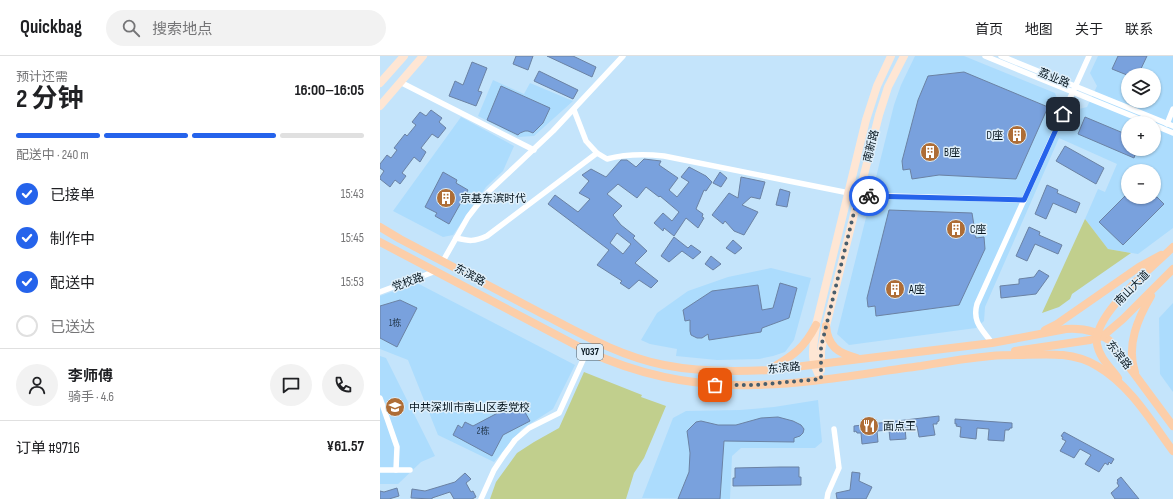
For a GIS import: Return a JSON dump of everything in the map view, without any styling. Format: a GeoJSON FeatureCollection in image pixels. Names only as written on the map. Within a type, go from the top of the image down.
{"type":"FeatureCollection","features":[{"type":"Feature","properties":{"kind":"main road"},"geometry":{"type":"LineString","coordinates":[[380,83],[404,56]]}},
{"type":"Feature","properties":{"kind":"main road"},"geometry":{"type":"LineString","coordinates":[[380,106],[423,56]]}},
{"type":"Feature","properties":{"kind":"main road","name":"南新路"},"geometry":{"type":"LineString","coordinates":[[821,379],[813,348],[816,325],[871,102],[882,73],[891,56]]}},
{"type":"Feature","properties":{"kind":"main road","name":"南新路"},"geometry":{"type":"LineString","coordinates":[[817,364],[858,196],[884,99],[894,74],[904,56]]}},
{"type":"Feature","properties":{"kind":"main road","name":"东滨路"},"geometry":{"type":"LineString","coordinates":[[380,228],[590,338],[640,359],[690,370],[770,370],[992,343],[1066,329],[1083,329],[1110,341],[1173,426]]}},
{"type":"Feature","properties":{"kind":"main road","name":"东滨路"},"geometry":{"type":"LineString","coordinates":[[380,242],[587,351],[633,370],[688,382],[715,385],[755,385],[821,379],[991,356],[1048,354],[1077,357],[1097,366],[1128,391],[1173,451]]}},
{"type":"Feature","properties":{"kind":"main road"},"geometry":{"type":"LineString","coordinates":[[1024,337],[1057,324],[1139,267],[1172,248]]}},
{"type":"Feature","properties":{"kind":"main road","name":"南山大道"},"geometry":{"type":"LineString","coordinates":[[1099,336],[1104,318],[1114,305],[1172,248]]}},
{"type":"Feature","properties":{"kind":"main road","name":"南山大道"},"geometry":{"type":"LineString","coordinates":[[1099,336],[1123,320],[1173,269]]}},
{"type":"Feature","properties":{"kind":"main road"},"geometry":{"type":"LineString","coordinates":[[1139,380],[1132,358],[1134,334],[1143,309],[1165,277]]}},
{"type":"Feature","properties":{"kind":"main road"},"geometry":{"type":"LineString","coordinates":[[770,370],[798,351],[809,338],[816,325]]}},
{"type":"Feature","properties":{"kind":"main road"},"geometry":{"type":"LineString","coordinates":[[826,326],[828,339],[835,349],[851,357],[860,359]]}},
{"type":"Feature","properties":{"kind":"main road"},"geometry":{"type":"LineString","coordinates":[[991,356],[1099,336],[1098,348],[1102,357],[1128,391]]}},
{"type":"Feature","properties":{"kind":"street"},"geometry":{"type":"LineString","coordinates":[[442,261],[468,217],[485,195],[534,150],[574,110],[623,56]]}},
{"type":"Feature","properties":{"kind":"street","name":"荔业路"},"geometry":{"type":"LineString","coordinates":[[985,56],[1173,126]]}},
{"type":"Feature","properties":{"kind":"street","name":"荔业路"},"geometry":{"type":"LineString","coordinates":[[1001,56],[1134,116]]}},
{"type":"Feature","properties":{"kind":"street"},"geometry":{"type":"LineString","coordinates":[[992,343],[977,323],[975,310],[1089,56]]}},
{"type":"Feature","properties":{"kind":"street"},"geometry":{"type":"LineString","coordinates":[[400,82],[534,150]]}},
{"type":"Feature","properties":{"kind":"street"},"geometry":{"type":"LineString","coordinates":[[1167,124],[1173,109]]}},
{"type":"Feature","properties":{"kind":"street"},"geometry":{"type":"LineString","coordinates":[[574,110],[586,141],[597,153],[607,159],[637,154],[664,156],[849,193]]}},
{"type":"Feature","properties":{"kind":"street"},"geometry":{"type":"LineString","coordinates":[[1161,128],[1173,133]]}},
{"type":"Feature","properties":{"kind":"street"},"geometry":{"type":"LineString","coordinates":[[456,238],[476,241],[487,236],[597,153]]}},
{"type":"Feature","properties":{"kind":"street"},"geometry":{"type":"LineString","coordinates":[[858,196],[1024,200]]}},
{"type":"Feature","properties":{"kind":"street","name":"党校路"},"geometry":{"type":"LineString","coordinates":[[380,292],[436,271]]}},
{"type":"Feature","properties":{"kind":"street"},"geometry":{"type":"LineString","coordinates":[[481,499],[494,470],[515,440],[529,428],[559,413],[587,351]]}},
{"type":"Feature","properties":{"kind":"street"},"geometry":{"type":"LineString","coordinates":[[380,398],[397,447],[396,470]]}},
{"type":"Feature","properties":{"kind":"street"},"geometry":{"type":"LineString","coordinates":[[827,499],[828,493],[839,468],[834,429]]}},
{"type":"Feature","properties":{"kind":"street"},"geometry":{"type":"LineString","coordinates":[[380,470],[410,470]]}},
{"type":"Feature","properties":{"kind":"shaded area"},"geometry":{"type":"Polygon","coordinates":[[[915,56],[964,56],[1055,93],[1060,106],[1071,111],[1087,107],[1097,86],[1090,73],[1098,56],[1173,56],[1173,228],[1138,254],[1108,249],[1085,219],[1098,189],[1105,192],[1117,164],[1059,138],[985,307],[984,321],[976,328],[849,345],[837,334],[894,105],[901,85],[915,56]]]}},
{"type":"Feature","properties":{"kind":"shaded area"},"geometry":{"type":"Polygon","coordinates":[[[493,80],[524,94],[530,83],[573,101],[534,136],[518,137],[478,116],[493,80]]]}},
{"type":"Feature","properties":{"kind":"shaded area","name":"京基东滨时代"},"geometry":{"type":"Polygon","coordinates":[[[461,117],[514,146],[503,171],[486,187],[453,235],[443,237],[393,211],[461,117]]]}},
{"type":"Feature","properties":{"kind":"shaded area"},"geometry":{"type":"Polygon","coordinates":[[[771,268],[811,278],[794,340],[785,352],[759,359],[717,360],[676,356],[677,349],[650,344],[641,340],[657,313],[688,291],[728,277],[771,268]]]}},
{"type":"Feature","properties":{"kind":"shaded area"},"geometry":{"type":"Polygon","coordinates":[[[417,283],[575,365],[553,409],[522,429],[494,462],[438,435],[408,360],[380,349],[380,296],[417,283]]]}},
{"type":"Feature","properties":{"kind":"shaded area"},"geometry":{"type":"Polygon","coordinates":[[[1173,303],[1173,392],[1160,374],[1159,318],[1173,303]]]}},
{"type":"Feature","properties":{"kind":"shaded area","name":"中共深圳市南山区委党校"},"geometry":{"type":"Polygon","coordinates":[[[380,356],[386,358],[435,456],[421,462],[398,484],[380,484],[380,356]]]}},
{"type":"Feature","properties":{"kind":"shaded area"},"geometry":{"type":"Polygon","coordinates":[[[818,400],[822,442],[815,448],[741,448],[732,456],[730,499],[642,498],[673,418],[686,411],[740,410],[774,407],[818,400]]]}},
{"type":"Feature","properties":{"kind":"green space"},"geometry":{"type":"Polygon","coordinates":[[[1085,219],[1108,249],[1131,253],[1072,294],[1070,299],[1059,307],[1042,313],[1085,219]]]}},
{"type":"Feature","properties":{"kind":"green space"},"geometry":{"type":"Polygon","coordinates":[[[584,372],[642,395],[641,397],[666,406],[644,458],[634,473],[626,499],[490,499],[496,482],[517,453],[559,428],[584,372]]]}},
{"type":"Feature","properties":{"kind":"building"},"geometry":{"type":"Polygon","coordinates":[[[516,56],[533,56],[528,70],[513,64],[516,56]]]}},
{"type":"Feature","properties":{"kind":"building"},"geometry":{"type":"Polygon","coordinates":[[[547,56],[573,56],[596,67],[592,77],[547,56]]]}},
{"type":"Feature","properties":{"kind":"building"},"geometry":{"type":"Polygon","coordinates":[[[1118,56],[1147,56],[1141,68],[1121,68],[1121,73],[1112,69],[1118,56]]]}},
{"type":"Feature","properties":{"kind":"building"},"geometry":{"type":"Polygon","coordinates":[[[472,62],[487,68],[478,91],[482,92],[476,106],[449,96],[455,81],[463,85],[472,62]]]}},
{"type":"Feature","properties":{"kind":"building"},"geometry":{"type":"Polygon","coordinates":[[[539,71],[578,90],[573,99],[534,81],[539,71]]]}},
{"type":"Feature","properties":{"kind":"building"},"geometry":{"type":"Polygon","coordinates":[[[964,72],[1048,107],[1016,179],[939,175],[912,179],[910,169],[903,170],[902,161],[918,100],[928,76],[964,72]]]}},
{"type":"Feature","properties":{"kind":"building"},"geometry":{"type":"Polygon","coordinates":[[[501,86],[550,108],[543,123],[533,133],[525,131],[518,135],[487,120],[501,86]]]}},
{"type":"Feature","properties":{"kind":"building"},"geometry":{"type":"Polygon","coordinates":[[[431,110],[442,118],[439,122],[446,128],[438,138],[432,134],[421,148],[426,152],[420,162],[414,157],[402,173],[406,176],[400,184],[395,180],[390,187],[380,179],[384,171],[380,168],[380,164],[387,155],[391,158],[397,150],[394,148],[405,134],[407,136],[416,125],[412,122],[420,112],[426,116],[431,110]]]}},
{"type":"Feature","properties":{"kind":"building"},"geometry":{"type":"Polygon","coordinates":[[[1085,117],[1121,132],[1121,152],[1078,134],[1085,117]]]}},
{"type":"Feature","properties":{"kind":"building"},"geometry":{"type":"Polygon","coordinates":[[[1065,146],[1104,168],[1096,184],[1056,161],[1065,146]]]}},
{"type":"Feature","properties":{"kind":"building"},"geometry":{"type":"Polygon","coordinates":[[[644,159],[661,161],[659,165],[678,178],[669,190],[677,197],[689,182],[681,177],[689,167],[706,176],[712,182],[706,191],[704,190],[696,209],[703,214],[702,217],[704,218],[698,228],[686,218],[674,236],[664,228],[663,231],[654,223],[663,213],[672,221],[679,212],[660,196],[659,197],[646,187],[637,198],[618,184],[607,194],[622,206],[613,215],[621,225],[635,236],[633,238],[647,251],[635,263],[658,281],[651,288],[639,280],[629,289],[620,283],[622,281],[597,265],[609,250],[548,204],[555,195],[578,212],[590,199],[579,193],[589,181],[582,175],[591,169],[606,177],[621,160],[627,160],[636,167],[644,159]],[[617,233],[610,243],[623,254],[631,244],[617,233]]]}},
{"type":"Feature","properties":{"kind":"building","name":"京基东滨时代"},"geometry":{"type":"Polygon","coordinates":[[[443,172],[457,180],[456,183],[468,190],[449,224],[435,216],[437,213],[425,207],[443,172]]]}},
{"type":"Feature","properties":{"kind":"building"},"geometry":{"type":"Polygon","coordinates":[[[720,172],[727,178],[721,187],[713,183],[720,172]]]}},
{"type":"Feature","properties":{"kind":"building"},"geometry":{"type":"Polygon","coordinates":[[[741,177],[765,182],[760,199],[751,197],[742,205],[758,212],[744,235],[734,231],[725,221],[723,224],[712,215],[729,193],[738,198],[741,177]]]}},
{"type":"Feature","properties":{"kind":"building"},"geometry":{"type":"Polygon","coordinates":[[[1047,185],[1058,190],[1057,193],[1080,203],[1076,213],[1053,203],[1046,219],[1035,214],[1047,185]]]}},
{"type":"Feature","properties":{"kind":"building"},"geometry":{"type":"Polygon","coordinates":[[[780,189],[790,192],[787,207],[776,205],[780,189]]]}},
{"type":"Feature","properties":{"kind":"building"},"geometry":{"type":"Polygon","coordinates":[[[1121,200],[1121,204],[1161,204],[1161,201],[1164,204],[1123,245],[1099,222],[1121,200]]]}},
{"type":"Feature","properties":{"kind":"building"},"geometry":{"type":"Polygon","coordinates":[[[889,210],[972,213],[976,238],[984,237],[985,249],[959,305],[876,316],[875,306],[868,307],[867,298],[889,210]]]}},
{"type":"Feature","properties":{"kind":"building"},"geometry":{"type":"Polygon","coordinates":[[[1029,227],[1040,232],[1039,235],[1062,245],[1058,254],[1035,244],[1027,261],[1016,256],[1029,227]]]}},
{"type":"Feature","properties":{"kind":"building"},"geometry":{"type":"Polygon","coordinates":[[[674,237],[688,248],[691,245],[701,252],[693,259],[682,251],[669,262],[661,256],[674,237]]]}},
{"type":"Feature","properties":{"kind":"building"},"geometry":{"type":"Polygon","coordinates":[[[733,240],[742,248],[735,254],[726,248],[733,240]]]}},
{"type":"Feature","properties":{"kind":"building"},"geometry":{"type":"Polygon","coordinates":[[[711,256],[721,264],[713,270],[705,264],[711,256]]]}},
{"type":"Feature","properties":{"kind":"building"},"geometry":{"type":"Polygon","coordinates":[[[1039,270],[1049,276],[1036,294],[1001,298],[1000,286],[1019,284],[1019,279],[1034,277],[1039,270]]]}},
{"type":"Feature","properties":{"kind":"building"},"geometry":{"type":"Polygon","coordinates":[[[780,283],[797,288],[789,318],[762,328],[761,332],[709,340],[708,334],[702,338],[697,338],[691,335],[690,320],[685,321],[683,310],[712,291],[758,285],[762,310],[773,308],[780,283]]]}},
{"type":"Feature","properties":{"kind":"building"},"geometry":{"type":"Polygon","coordinates":[[[400,300],[417,308],[397,347],[380,338],[380,306],[400,300]]]}},
{"type":"Feature","properties":{"kind":"building"},"geometry":{"type":"Polygon","coordinates":[[[509,407],[512,412],[522,407],[530,421],[503,435],[492,456],[453,435],[458,425],[462,428],[465,422],[473,426],[509,407]]]}},
{"type":"Feature","properties":{"kind":"building"},"geometry":{"type":"Polygon","coordinates":[[[939,416],[939,421],[937,424],[933,424],[935,435],[919,437],[917,426],[905,428],[906,439],[890,440],[889,430],[877,431],[878,442],[862,444],[861,433],[857,433],[856,431],[854,432],[854,426],[939,416]]]}},
{"type":"Feature","properties":{"kind":"building"},"geometry":{"type":"Polygon","coordinates":[[[778,417],[801,425],[804,429],[803,433],[794,438],[794,442],[724,441],[720,499],[678,499],[689,472],[690,453],[687,431],[696,422],[701,421],[718,425],[736,425],[761,418],[778,417]]]}},
{"type":"Feature","properties":{"kind":"building"},"geometry":{"type":"Polygon","coordinates":[[[955,419],[1012,423],[1012,428],[1005,430],[1004,441],[988,440],[989,429],[977,428],[976,439],[960,437],[961,427],[956,426],[957,424],[955,424],[955,419]]]}},
{"type":"Feature","properties":{"kind":"building"},"geometry":{"type":"Polygon","coordinates":[[[1064,432],[1114,459],[1111,464],[1109,462],[1108,465],[1105,463],[1099,472],[1085,464],[1091,455],[1080,449],[1074,458],[1060,451],[1066,441],[1062,439],[1063,437],[1061,436],[1064,432]]]}},
{"type":"Feature","properties":{"kind":"building"},"geometry":{"type":"Polygon","coordinates":[[[799,467],[801,485],[733,486],[735,468],[799,467]]]}},
{"type":"Feature","properties":{"kind":"building"},"geometry":{"type":"Polygon","coordinates":[[[852,472],[860,473],[859,481],[872,487],[866,499],[837,499],[836,493],[850,490],[852,472]]]}},
{"type":"Feature","properties":{"kind":"building"},"geometry":{"type":"Polygon","coordinates":[[[465,473],[471,479],[466,483],[476,497],[472,499],[454,499],[450,492],[432,499],[411,498],[412,489],[425,491],[455,482],[465,473]]]}},
{"type":"Feature","properties":{"kind":"building"},"geometry":{"type":"Polygon","coordinates":[[[1121,477],[1139,499],[1115,499],[1111,493],[1119,486],[1117,480],[1121,477]]]}},
{"type":"Feature","properties":{"kind":"building"},"geometry":{"type":"Polygon","coordinates":[[[397,488],[399,496],[389,499],[380,499],[380,491],[384,492],[397,488]]]}},
{"type":"Feature","properties":{"kind":"way so far"},"geometry":{"type":"LineString","coordinates":[[715,385],[755,385],[821,379],[821,347],[858,196],[869,196]]}},
{"type":"Feature","properties":{"kind":"place","name":"D座"},"geometry":{"type":"Point","coordinates":[1017,135]}},
{"type":"Feature","properties":{"kind":"place","name":"B座"},"geometry":{"type":"Point","coordinates":[930,152]}},
{"type":"Feature","properties":{"kind":"place","name":"京基东滨时代"},"geometry":{"type":"Point","coordinates":[446,198]}},
{"type":"Feature","properties":{"kind":"place","name":"C座"},"geometry":{"type":"Point","coordinates":[956,229]}},
{"type":"Feature","properties":{"kind":"place","name":"A座"},"geometry":{"type":"Point","coordinates":[895,289]}},
{"type":"Feature","properties":{"kind":"place","name":"中共深圳市南山区委党校"},"geometry":{"type":"Point","coordinates":[395,407]}},
{"type":"Feature","properties":{"kind":"place","name":"面点王"},"geometry":{"type":"Point","coordinates":[869,426]}},
{"type":"Feature","properties":{"kind":"route"},"geometry":{"type":"LineString","coordinates":[[869,196],[1024,200],[1063,114]]}}]}
